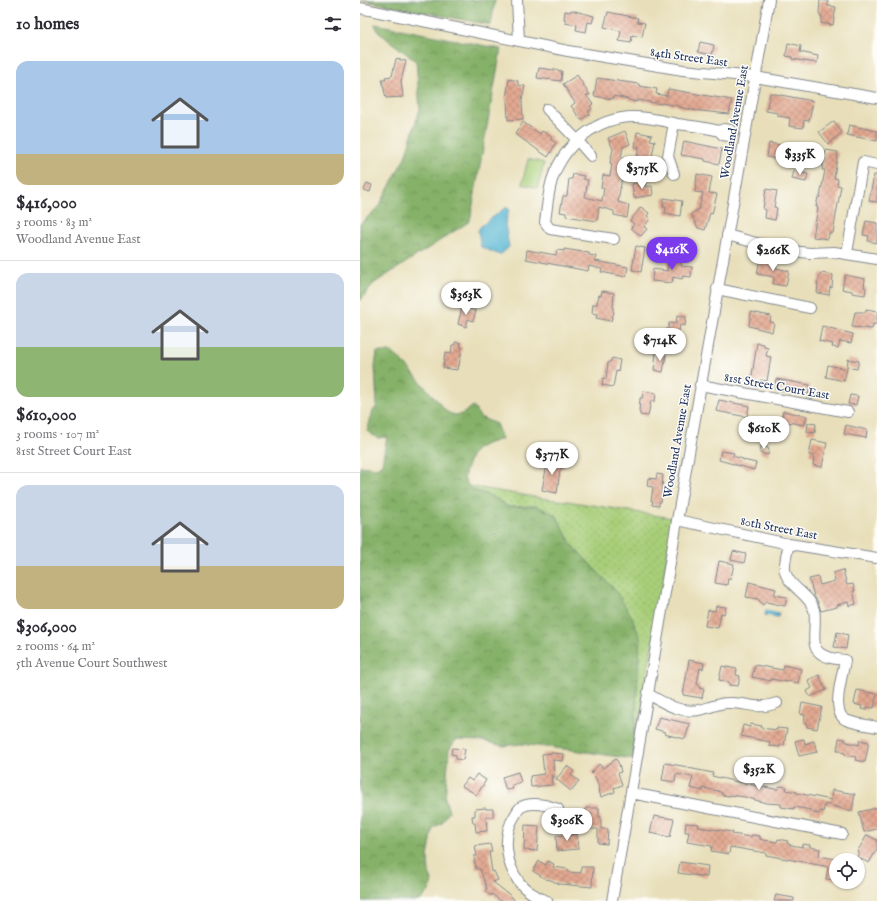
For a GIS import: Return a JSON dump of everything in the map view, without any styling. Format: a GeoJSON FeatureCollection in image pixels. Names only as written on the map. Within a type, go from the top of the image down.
{"type":"FeatureCollection","features":[{"type":"Feature","properties":{"kind":"street"},"geometry":{"type":"LineString","coordinates":[[517,0],[519,41]]}},
{"type":"Feature","properties":{"kind":"street","name":"Woodland Avenue East"},"geometry":{"type":"LineString","coordinates":[[612,901],[700,385],[769,0]]}},
{"type":"Feature","properties":{"kind":"street","name":"84th Street East"},"geometry":{"type":"LineString","coordinates":[[360,8],[568,51],[683,70],[755,77],[877,98]]}},
{"type":"Feature","properties":{"kind":"street"},"geometry":{"type":"LineString","coordinates":[[547,109],[578,140],[591,156]]}},
{"type":"Feature","properties":{"kind":"street"},"geometry":{"type":"LineString","coordinates":[[614,239],[550,229],[545,222],[552,181],[560,161],[582,135],[605,123],[623,118],[641,117],[719,131],[725,136],[729,136],[733,133],[745,135]]}},
{"type":"Feature","properties":{"kind":"street"},"geometry":{"type":"LineString","coordinates":[[674,123],[668,156],[674,174]]}},
{"type":"Feature","properties":{"kind":"street"},"geometry":{"type":"LineString","coordinates":[[847,253],[863,162],[877,165]]}},
{"type":"Feature","properties":{"kind":"street"},"geometry":{"type":"LineString","coordinates":[[727,235],[782,250],[810,254],[834,252],[847,253],[877,259]]}},
{"type":"Feature","properties":{"kind":"street"},"geometry":{"type":"LineString","coordinates":[[718,289],[810,308]]}},
{"type":"Feature","properties":{"kind":"street","name":"81st Street Court East"},"geometry":{"type":"LineString","coordinates":[[700,385],[848,412]]}},
{"type":"Feature","properties":{"kind":"street","name":"80th Street East"},"geometry":{"type":"LineString","coordinates":[[677,520],[788,544],[877,558]]}},
{"type":"Feature","properties":{"kind":"street"},"geometry":{"type":"LineString","coordinates":[[788,544],[785,562],[786,573],[813,607],[816,618],[814,642],[816,649],[820,653],[829,657],[845,660],[838,701],[839,713],[842,717],[848,720],[877,727]]}},
{"type":"Feature","properties":{"kind":"street"},"geometry":{"type":"LineString","coordinates":[[648,694],[670,706],[687,711],[698,711],[725,703],[760,707],[768,707],[777,703]]}},
{"type":"Feature","properties":{"kind":"street"},"geometry":{"type":"LineString","coordinates":[[631,792],[842,834]]}},
{"type":"Feature","properties":{"kind":"street"},"geometry":{"type":"LineString","coordinates":[[547,901],[536,896],[519,882],[508,856],[507,836],[508,828],[520,808],[532,804],[550,806],[558,809]]}},
{"type":"Feature","properties":{"kind":"green space"},"geometry":{"type":"Polygon","coordinates":[[[360,0],[495,0],[491,25],[360,0]]]}},
{"type":"Feature","properties":{"kind":"green space"},"geometry":{"type":"Polygon","coordinates":[[[375,24],[501,49],[470,221],[373,284],[360,301],[360,224],[378,208],[405,157],[420,109],[416,61],[378,32],[375,24]]]}},
{"type":"Feature","properties":{"kind":"green space"},"geometry":{"type":"Polygon","coordinates":[[[528,159],[544,163],[538,188],[522,184],[528,159]]]}},
{"type":"Feature","properties":{"kind":"green space"},"geometry":{"type":"Polygon","coordinates":[[[377,352],[392,352],[406,365],[447,412],[458,415],[473,406],[480,417],[496,424],[502,439],[479,448],[475,451],[469,461],[464,478],[470,489],[491,496],[509,507],[536,506],[556,515],[571,544],[615,590],[632,617],[640,638],[633,759],[520,744],[503,746],[483,741],[456,740],[449,750],[445,799],[449,811],[442,823],[433,828],[428,857],[429,872],[432,881],[430,890],[420,901],[360,901],[360,466],[377,468],[382,464],[387,437],[377,438],[367,431],[373,411],[377,406],[375,367],[377,352]]]}},
{"type":"Feature","properties":{"kind":"green space"},"geometry":{"type":"Polygon","coordinates":[[[468,486],[672,518],[673,521],[633,759],[640,638],[587,561],[571,544],[556,515],[536,506],[509,507],[491,496],[470,489],[468,486]]]}},
{"type":"Feature","properties":{"kind":"water"},"geometry":{"type":"Polygon","coordinates":[[[505,208],[508,208],[509,210],[505,224],[509,247],[500,255],[481,247],[478,231],[480,227],[505,208]]]}},
{"type":"Feature","properties":{"kind":"water"},"geometry":{"type":"Polygon","coordinates":[[[766,610],[779,613],[778,617],[765,615],[766,610]]]}},
{"type":"Feature","properties":{"kind":"building"},"geometry":{"type":"Polygon","coordinates":[[[820,0],[828,1],[828,6],[836,7],[833,25],[821,23],[822,16],[819,15],[820,0]]]}},
{"type":"Feature","properties":{"kind":"building"},"geometry":{"type":"Polygon","coordinates":[[[571,10],[594,16],[592,23],[588,22],[586,32],[576,30],[577,25],[565,23],[565,11],[570,12],[571,10]]]}},
{"type":"Feature","properties":{"kind":"building"},"geometry":{"type":"Polygon","coordinates":[[[608,12],[638,18],[637,22],[645,23],[642,37],[632,35],[631,43],[619,41],[621,31],[604,27],[608,12]]]}},
{"type":"Feature","properties":{"kind":"building"},"geometry":{"type":"Polygon","coordinates":[[[700,42],[714,45],[712,55],[698,52],[700,42]]]}},
{"type":"Feature","properties":{"kind":"building"},"geometry":{"type":"Polygon","coordinates":[[[788,43],[801,46],[800,52],[818,56],[817,63],[792,59],[792,57],[786,56],[788,43]]]}},
{"type":"Feature","properties":{"kind":"building"},"geometry":{"type":"Polygon","coordinates":[[[396,59],[406,61],[401,81],[403,97],[386,98],[382,80],[386,80],[385,77],[392,76],[396,59]]]}},
{"type":"Feature","properties":{"kind":"building"},"geometry":{"type":"Polygon","coordinates":[[[539,68],[562,71],[561,81],[537,78],[539,68]]]}},
{"type":"Feature","properties":{"kind":"building"},"geometry":{"type":"Polygon","coordinates":[[[577,75],[590,95],[586,95],[593,104],[590,106],[592,109],[588,112],[590,114],[581,120],[571,106],[575,103],[563,84],[577,75]]]}},
{"type":"Feature","properties":{"kind":"building"},"geometry":{"type":"Polygon","coordinates":[[[597,78],[639,84],[639,86],[657,89],[656,94],[667,96],[668,89],[732,100],[729,114],[692,110],[661,103],[637,100],[637,102],[613,96],[613,99],[594,96],[597,78]]]}},
{"type":"Feature","properties":{"kind":"building"},"geometry":{"type":"Polygon","coordinates":[[[509,79],[518,81],[518,85],[525,86],[522,100],[523,119],[508,120],[506,98],[509,79]]]}},
{"type":"Feature","properties":{"kind":"building"},"geometry":{"type":"Polygon","coordinates":[[[770,93],[813,101],[809,121],[804,120],[803,128],[789,126],[790,118],[778,116],[778,113],[766,111],[770,93]]]}},
{"type":"Feature","properties":{"kind":"building"},"geometry":{"type":"Polygon","coordinates":[[[834,121],[842,133],[828,144],[819,132],[834,121]]]}},
{"type":"Feature","properties":{"kind":"building"},"geometry":{"type":"Polygon","coordinates":[[[523,122],[540,134],[542,131],[552,137],[550,139],[556,143],[548,157],[515,134],[523,122]]]}},
{"type":"Feature","properties":{"kind":"building"},"geometry":{"type":"Polygon","coordinates":[[[849,125],[877,131],[877,141],[847,135],[849,125]]]}},
{"type":"Feature","properties":{"kind":"building"},"geometry":{"type":"Polygon","coordinates":[[[625,131],[630,144],[623,147],[621,158],[625,159],[618,202],[629,205],[627,218],[614,215],[614,211],[599,207],[597,221],[566,216],[566,213],[560,212],[563,196],[567,196],[569,179],[572,179],[573,174],[584,176],[583,179],[588,180],[585,197],[602,201],[604,188],[601,188],[603,175],[610,176],[612,164],[610,163],[613,149],[608,138],[625,131]]]}},
{"type":"Feature","properties":{"kind":"building"},"geometry":{"type":"Polygon","coordinates":[[[637,132],[652,135],[650,140],[655,141],[648,176],[638,174],[639,170],[629,168],[627,159],[637,159],[639,147],[635,147],[637,132]]]}},
{"type":"Feature","properties":{"kind":"building"},"geometry":{"type":"Polygon","coordinates":[[[684,141],[722,149],[719,164],[705,161],[705,159],[681,155],[684,141]]]}},
{"type":"Feature","properties":{"kind":"building"},"geometry":{"type":"Polygon","coordinates":[[[769,143],[780,145],[780,148],[788,149],[788,162],[767,157],[769,143]]]}},
{"type":"Feature","properties":{"kind":"building"},"geometry":{"type":"Polygon","coordinates":[[[826,150],[838,152],[834,178],[838,179],[837,185],[841,186],[833,233],[829,233],[828,239],[813,237],[818,207],[816,207],[818,197],[820,197],[825,170],[822,170],[826,150]]]}},
{"type":"Feature","properties":{"kind":"building"},"geometry":{"type":"Polygon","coordinates":[[[794,171],[808,174],[806,182],[792,179],[794,171]]]}},
{"type":"Feature","properties":{"kind":"building"},"geometry":{"type":"Polygon","coordinates":[[[697,174],[712,177],[709,193],[717,194],[712,214],[710,213],[705,230],[698,228],[691,214],[699,209],[703,193],[695,192],[697,174]]]}},
{"type":"Feature","properties":{"kind":"building"},"geometry":{"type":"Polygon","coordinates":[[[874,175],[877,175],[877,202],[869,201],[874,175]]]}},
{"type":"Feature","properties":{"kind":"building"},"geometry":{"type":"Polygon","coordinates":[[[646,181],[645,187],[652,186],[653,195],[634,198],[632,184],[646,181]]]}},
{"type":"Feature","properties":{"kind":"building"},"geometry":{"type":"Polygon","coordinates":[[[367,183],[372,185],[370,192],[364,190],[367,183]]]}},
{"type":"Feature","properties":{"kind":"building"},"geometry":{"type":"Polygon","coordinates":[[[766,189],[777,191],[774,207],[777,208],[775,220],[765,218],[766,210],[763,209],[766,189]]]}},
{"type":"Feature","properties":{"kind":"building"},"geometry":{"type":"Polygon","coordinates":[[[664,198],[682,201],[680,216],[665,213],[666,207],[663,207],[664,198]]]}},
{"type":"Feature","properties":{"kind":"building"},"geometry":{"type":"Polygon","coordinates":[[[641,207],[649,213],[647,216],[650,219],[644,227],[647,229],[641,236],[631,228],[634,224],[630,221],[641,207]]]}},
{"type":"Feature","properties":{"kind":"building"},"geometry":{"type":"Polygon","coordinates":[[[866,221],[877,223],[877,243],[868,241],[869,236],[863,235],[866,221]]]}},
{"type":"Feature","properties":{"kind":"building"},"geometry":{"type":"Polygon","coordinates":[[[636,246],[645,248],[641,272],[632,270],[636,246]]]}},
{"type":"Feature","properties":{"kind":"building"},"geometry":{"type":"Polygon","coordinates":[[[564,249],[589,253],[589,255],[596,256],[595,261],[628,267],[626,277],[601,272],[602,269],[589,266],[588,271],[526,259],[527,250],[556,255],[557,250],[564,251],[564,249]]]}},
{"type":"Feature","properties":{"kind":"building"},"geometry":{"type":"Polygon","coordinates":[[[669,255],[682,257],[681,266],[692,267],[691,277],[683,276],[682,279],[673,277],[672,283],[652,281],[653,269],[667,271],[669,255]]]}},
{"type":"Feature","properties":{"kind":"building"},"geometry":{"type":"Polygon","coordinates":[[[760,258],[777,261],[776,268],[789,271],[786,286],[773,284],[774,277],[757,274],[760,258]]]}},
{"type":"Feature","properties":{"kind":"building"},"geometry":{"type":"Polygon","coordinates":[[[821,273],[833,275],[832,288],[830,287],[829,295],[817,293],[817,284],[821,273]]]}},
{"type":"Feature","properties":{"kind":"building"},"geometry":{"type":"Polygon","coordinates":[[[845,275],[865,279],[865,295],[852,293],[852,291],[842,289],[845,275]]]}},
{"type":"Feature","properties":{"kind":"building"},"geometry":{"type":"Polygon","coordinates":[[[602,291],[614,293],[614,312],[611,321],[596,318],[597,314],[592,313],[593,304],[597,304],[599,295],[601,296],[602,291]]]}},
{"type":"Feature","properties":{"kind":"building"},"geometry":{"type":"Polygon","coordinates":[[[462,307],[476,311],[473,321],[468,319],[466,327],[458,324],[462,307]]]}},
{"type":"Feature","properties":{"kind":"building"},"geometry":{"type":"Polygon","coordinates":[[[866,309],[877,311],[877,324],[873,324],[872,329],[852,327],[855,312],[866,312],[866,309]]]}},
{"type":"Feature","properties":{"kind":"building"},"geometry":{"type":"Polygon","coordinates":[[[751,312],[771,316],[770,322],[774,323],[772,332],[749,326],[751,312]]]}},
{"type":"Feature","properties":{"kind":"building"},"geometry":{"type":"Polygon","coordinates":[[[677,315],[686,317],[685,326],[680,325],[678,338],[665,336],[669,323],[676,324],[677,315]]]}},
{"type":"Feature","properties":{"kind":"building"},"geometry":{"type":"Polygon","coordinates":[[[822,326],[853,334],[851,343],[840,341],[838,348],[832,347],[833,344],[819,341],[822,326]]]}},
{"type":"Feature","properties":{"kind":"building"},"geometry":{"type":"Polygon","coordinates":[[[455,342],[461,343],[460,347],[462,347],[459,366],[458,365],[457,370],[443,368],[445,353],[451,354],[452,345],[455,345],[455,342]]]}},
{"type":"Feature","properties":{"kind":"building"},"geometry":{"type":"Polygon","coordinates":[[[757,343],[764,344],[764,347],[768,348],[766,356],[771,357],[767,381],[760,380],[759,383],[751,382],[757,343]]]}},
{"type":"Feature","properties":{"kind":"building"},"geometry":{"type":"Polygon","coordinates":[[[656,352],[666,355],[663,372],[654,370],[656,352]]]}},
{"type":"Feature","properties":{"kind":"building"},"geometry":{"type":"Polygon","coordinates":[[[612,358],[620,360],[613,387],[602,385],[603,378],[606,379],[608,363],[612,358]]]}},
{"type":"Feature","properties":{"kind":"building"},"geometry":{"type":"Polygon","coordinates":[[[848,359],[859,361],[857,369],[847,367],[848,359]]]}},
{"type":"Feature","properties":{"kind":"building"},"geometry":{"type":"Polygon","coordinates":[[[828,365],[847,369],[844,381],[826,377],[828,365]]]}},
{"type":"Feature","properties":{"kind":"building"},"geometry":{"type":"Polygon","coordinates":[[[776,379],[810,385],[808,395],[774,388],[776,379]]]}},
{"type":"Feature","properties":{"kind":"building"},"geometry":{"type":"Polygon","coordinates":[[[643,391],[656,393],[655,401],[651,401],[648,416],[640,415],[639,412],[640,398],[642,398],[643,391]]]}},
{"type":"Feature","properties":{"kind":"building"},"geometry":{"type":"Polygon","coordinates":[[[850,395],[858,396],[856,405],[848,404],[850,395]]]}},
{"type":"Feature","properties":{"kind":"building"},"geometry":{"type":"Polygon","coordinates":[[[719,400],[749,406],[747,417],[716,411],[719,400]]]}},
{"type":"Feature","properties":{"kind":"building"},"geometry":{"type":"Polygon","coordinates":[[[783,411],[807,416],[805,425],[781,421],[783,411]]]}},
{"type":"Feature","properties":{"kind":"building"},"geometry":{"type":"Polygon","coordinates":[[[808,423],[816,424],[815,433],[807,432],[808,423]]]}},
{"type":"Feature","properties":{"kind":"building"},"geometry":{"type":"Polygon","coordinates":[[[846,425],[867,430],[866,438],[844,434],[846,425]]]}},
{"type":"Feature","properties":{"kind":"building"},"geometry":{"type":"Polygon","coordinates":[[[812,440],[827,443],[822,467],[813,465],[814,456],[809,455],[812,440]]]}},
{"type":"Feature","properties":{"kind":"building"},"geometry":{"type":"Polygon","coordinates":[[[761,446],[769,448],[768,455],[760,453],[761,446]]]}},
{"type":"Feature","properties":{"kind":"building"},"geometry":{"type":"Polygon","coordinates":[[[721,451],[734,453],[733,456],[756,463],[754,470],[719,460],[721,451]]]}},
{"type":"Feature","properties":{"kind":"building"},"geometry":{"type":"Polygon","coordinates":[[[552,456],[557,464],[561,461],[565,466],[560,470],[557,493],[542,490],[548,459],[552,456]]]}},
{"type":"Feature","properties":{"kind":"building"},"geometry":{"type":"Polygon","coordinates":[[[657,474],[663,475],[661,502],[659,502],[659,506],[652,505],[653,501],[651,501],[653,487],[647,486],[648,478],[656,479],[657,474]]]}},
{"type":"Feature","properties":{"kind":"building"},"geometry":{"type":"Polygon","coordinates":[[[733,551],[746,554],[744,563],[731,560],[733,551]]]}},
{"type":"Feature","properties":{"kind":"building"},"geometry":{"type":"Polygon","coordinates":[[[719,561],[734,564],[731,578],[728,578],[727,585],[715,583],[719,561]]]}},
{"type":"Feature","properties":{"kind":"building"},"geometry":{"type":"Polygon","coordinates":[[[843,570],[847,585],[853,584],[856,604],[849,606],[848,602],[837,605],[837,607],[821,611],[814,596],[809,579],[818,577],[820,585],[835,581],[833,573],[843,570]]]}},
{"type":"Feature","properties":{"kind":"building"},"geometry":{"type":"Polygon","coordinates":[[[749,582],[776,589],[774,595],[787,597],[785,606],[766,602],[763,605],[758,599],[746,597],[749,582]]]}},
{"type":"Feature","properties":{"kind":"building"},"geometry":{"type":"Polygon","coordinates":[[[716,606],[726,607],[724,614],[721,613],[718,628],[705,626],[708,610],[715,611],[716,606]]]}},
{"type":"Feature","properties":{"kind":"building"},"geometry":{"type":"Polygon","coordinates":[[[837,632],[848,635],[846,649],[834,647],[837,632]]]}},
{"type":"Feature","properties":{"kind":"building"},"geometry":{"type":"Polygon","coordinates":[[[689,660],[704,663],[703,669],[700,668],[697,684],[700,685],[699,688],[704,689],[702,698],[683,695],[689,660]]]}},
{"type":"Feature","properties":{"kind":"building"},"geometry":{"type":"Polygon","coordinates":[[[755,665],[783,670],[784,665],[801,669],[798,683],[771,679],[771,681],[752,677],[755,665]]]}},
{"type":"Feature","properties":{"kind":"building"},"geometry":{"type":"Polygon","coordinates":[[[722,666],[737,669],[736,675],[740,676],[738,686],[729,685],[729,682],[719,680],[722,666]]]}},
{"type":"Feature","properties":{"kind":"building"},"geometry":{"type":"Polygon","coordinates":[[[819,675],[826,690],[810,697],[807,691],[812,688],[808,680],[819,675]]]}},
{"type":"Feature","properties":{"kind":"building"},"geometry":{"type":"Polygon","coordinates":[[[857,690],[877,694],[874,708],[867,707],[867,710],[861,709],[862,706],[854,704],[857,690]]]}},
{"type":"Feature","properties":{"kind":"building"},"geometry":{"type":"Polygon","coordinates":[[[802,703],[822,707],[817,729],[807,727],[807,724],[804,723],[805,715],[800,714],[802,703]]]}},
{"type":"Feature","properties":{"kind":"building"},"geometry":{"type":"Polygon","coordinates":[[[659,717],[690,724],[685,739],[664,734],[665,732],[655,729],[659,717]]]}},
{"type":"Feature","properties":{"kind":"building"},"geometry":{"type":"Polygon","coordinates":[[[751,724],[762,726],[761,728],[777,730],[777,728],[787,729],[784,745],[780,745],[780,747],[769,746],[770,742],[741,736],[743,725],[750,727],[751,724]]]}},
{"type":"Feature","properties":{"kind":"building"},"geometry":{"type":"Polygon","coordinates":[[[839,738],[859,745],[860,740],[869,742],[865,762],[855,760],[856,757],[845,755],[845,753],[841,752],[841,750],[837,750],[839,738]]]}},
{"type":"Feature","properties":{"kind":"building"},"geometry":{"type":"Polygon","coordinates":[[[804,739],[805,744],[814,741],[817,752],[799,756],[795,741],[804,739]]]}},
{"type":"Feature","properties":{"kind":"building"},"geometry":{"type":"Polygon","coordinates":[[[452,748],[465,749],[463,760],[456,759],[456,755],[451,754],[452,748]]]}},
{"type":"Feature","properties":{"kind":"building"},"geometry":{"type":"Polygon","coordinates":[[[542,754],[564,754],[563,761],[553,760],[554,778],[551,775],[552,785],[531,787],[530,776],[544,774],[542,754]]]}},
{"type":"Feature","properties":{"kind":"building"},"geometry":{"type":"Polygon","coordinates":[[[616,759],[621,772],[618,773],[622,785],[614,788],[615,792],[601,797],[596,778],[591,773],[599,764],[603,768],[616,759]]]}},
{"type":"Feature","properties":{"kind":"building"},"geometry":{"type":"Polygon","coordinates":[[[665,763],[713,773],[712,776],[742,783],[775,789],[778,789],[779,786],[787,787],[786,790],[831,800],[832,790],[855,794],[852,811],[825,804],[823,812],[820,811],[819,814],[810,812],[811,810],[794,807],[794,809],[781,807],[781,804],[766,803],[745,797],[722,795],[722,793],[718,791],[703,788],[703,791],[690,788],[693,777],[676,774],[675,782],[662,780],[665,763]]]}},
{"type":"Feature","properties":{"kind":"building"},"geometry":{"type":"Polygon","coordinates":[[[567,766],[574,771],[571,775],[579,781],[571,791],[556,779],[567,766]]]}},
{"type":"Feature","properties":{"kind":"building"},"geometry":{"type":"Polygon","coordinates":[[[518,772],[521,782],[512,785],[513,789],[506,790],[502,777],[518,772]]]}},
{"type":"Feature","properties":{"kind":"building"},"geometry":{"type":"Polygon","coordinates":[[[477,774],[486,780],[477,795],[462,786],[468,778],[472,781],[477,774]]]}},
{"type":"Feature","properties":{"kind":"building"},"geometry":{"type":"Polygon","coordinates":[[[586,808],[599,808],[601,829],[608,829],[607,844],[598,843],[598,829],[589,829],[589,826],[585,826],[586,808]]]}},
{"type":"Feature","properties":{"kind":"building"},"geometry":{"type":"Polygon","coordinates":[[[877,808],[877,829],[864,832],[859,812],[877,808]]]}},
{"type":"Feature","properties":{"kind":"building"},"geometry":{"type":"Polygon","coordinates":[[[475,809],[493,809],[493,817],[486,817],[487,831],[476,832],[475,823],[473,823],[472,816],[475,816],[475,809]]]}},
{"type":"Feature","properties":{"kind":"building"},"geometry":{"type":"Polygon","coordinates":[[[654,816],[674,819],[670,837],[650,833],[654,816]]]}},
{"type":"Feature","properties":{"kind":"building"},"geometry":{"type":"Polygon","coordinates":[[[686,823],[699,824],[698,827],[733,832],[732,834],[751,837],[751,835],[760,836],[760,839],[763,840],[777,842],[778,839],[788,841],[787,843],[791,845],[802,847],[802,844],[810,845],[810,847],[820,849],[819,856],[829,858],[829,879],[826,879],[828,867],[766,855],[766,853],[730,847],[729,854],[711,851],[712,846],[687,842],[689,832],[685,832],[686,823]]]}},
{"type":"Feature","properties":{"kind":"building"},"geometry":{"type":"Polygon","coordinates":[[[525,825],[539,826],[537,851],[524,850],[525,825]]]}},
{"type":"Feature","properties":{"kind":"building"},"geometry":{"type":"Polygon","coordinates":[[[577,834],[578,849],[557,851],[556,836],[577,834]]]}},
{"type":"Feature","properties":{"kind":"building"},"geometry":{"type":"Polygon","coordinates":[[[867,835],[877,840],[877,849],[869,863],[865,861],[865,853],[857,852],[867,835]]]}},
{"type":"Feature","properties":{"kind":"building"},"geometry":{"type":"Polygon","coordinates":[[[490,844],[492,852],[489,852],[492,872],[494,871],[498,880],[493,882],[515,901],[501,901],[485,891],[487,889],[480,869],[476,869],[474,856],[477,856],[475,846],[490,844]]]}},
{"type":"Feature","properties":{"kind":"building"},"geometry":{"type":"Polygon","coordinates":[[[539,861],[546,865],[548,861],[554,864],[553,867],[568,869],[568,872],[581,873],[581,867],[593,867],[592,887],[560,884],[548,879],[547,880],[533,871],[539,861]]]}},
{"type":"Feature","properties":{"kind":"building"},"geometry":{"type":"Polygon","coordinates":[[[680,862],[708,866],[707,877],[678,873],[680,862]]]}},
{"type":"Feature","properties":{"kind":"building"},"geometry":{"type":"Polygon","coordinates":[[[776,895],[794,898],[794,901],[774,901],[776,895]]]}}]}
